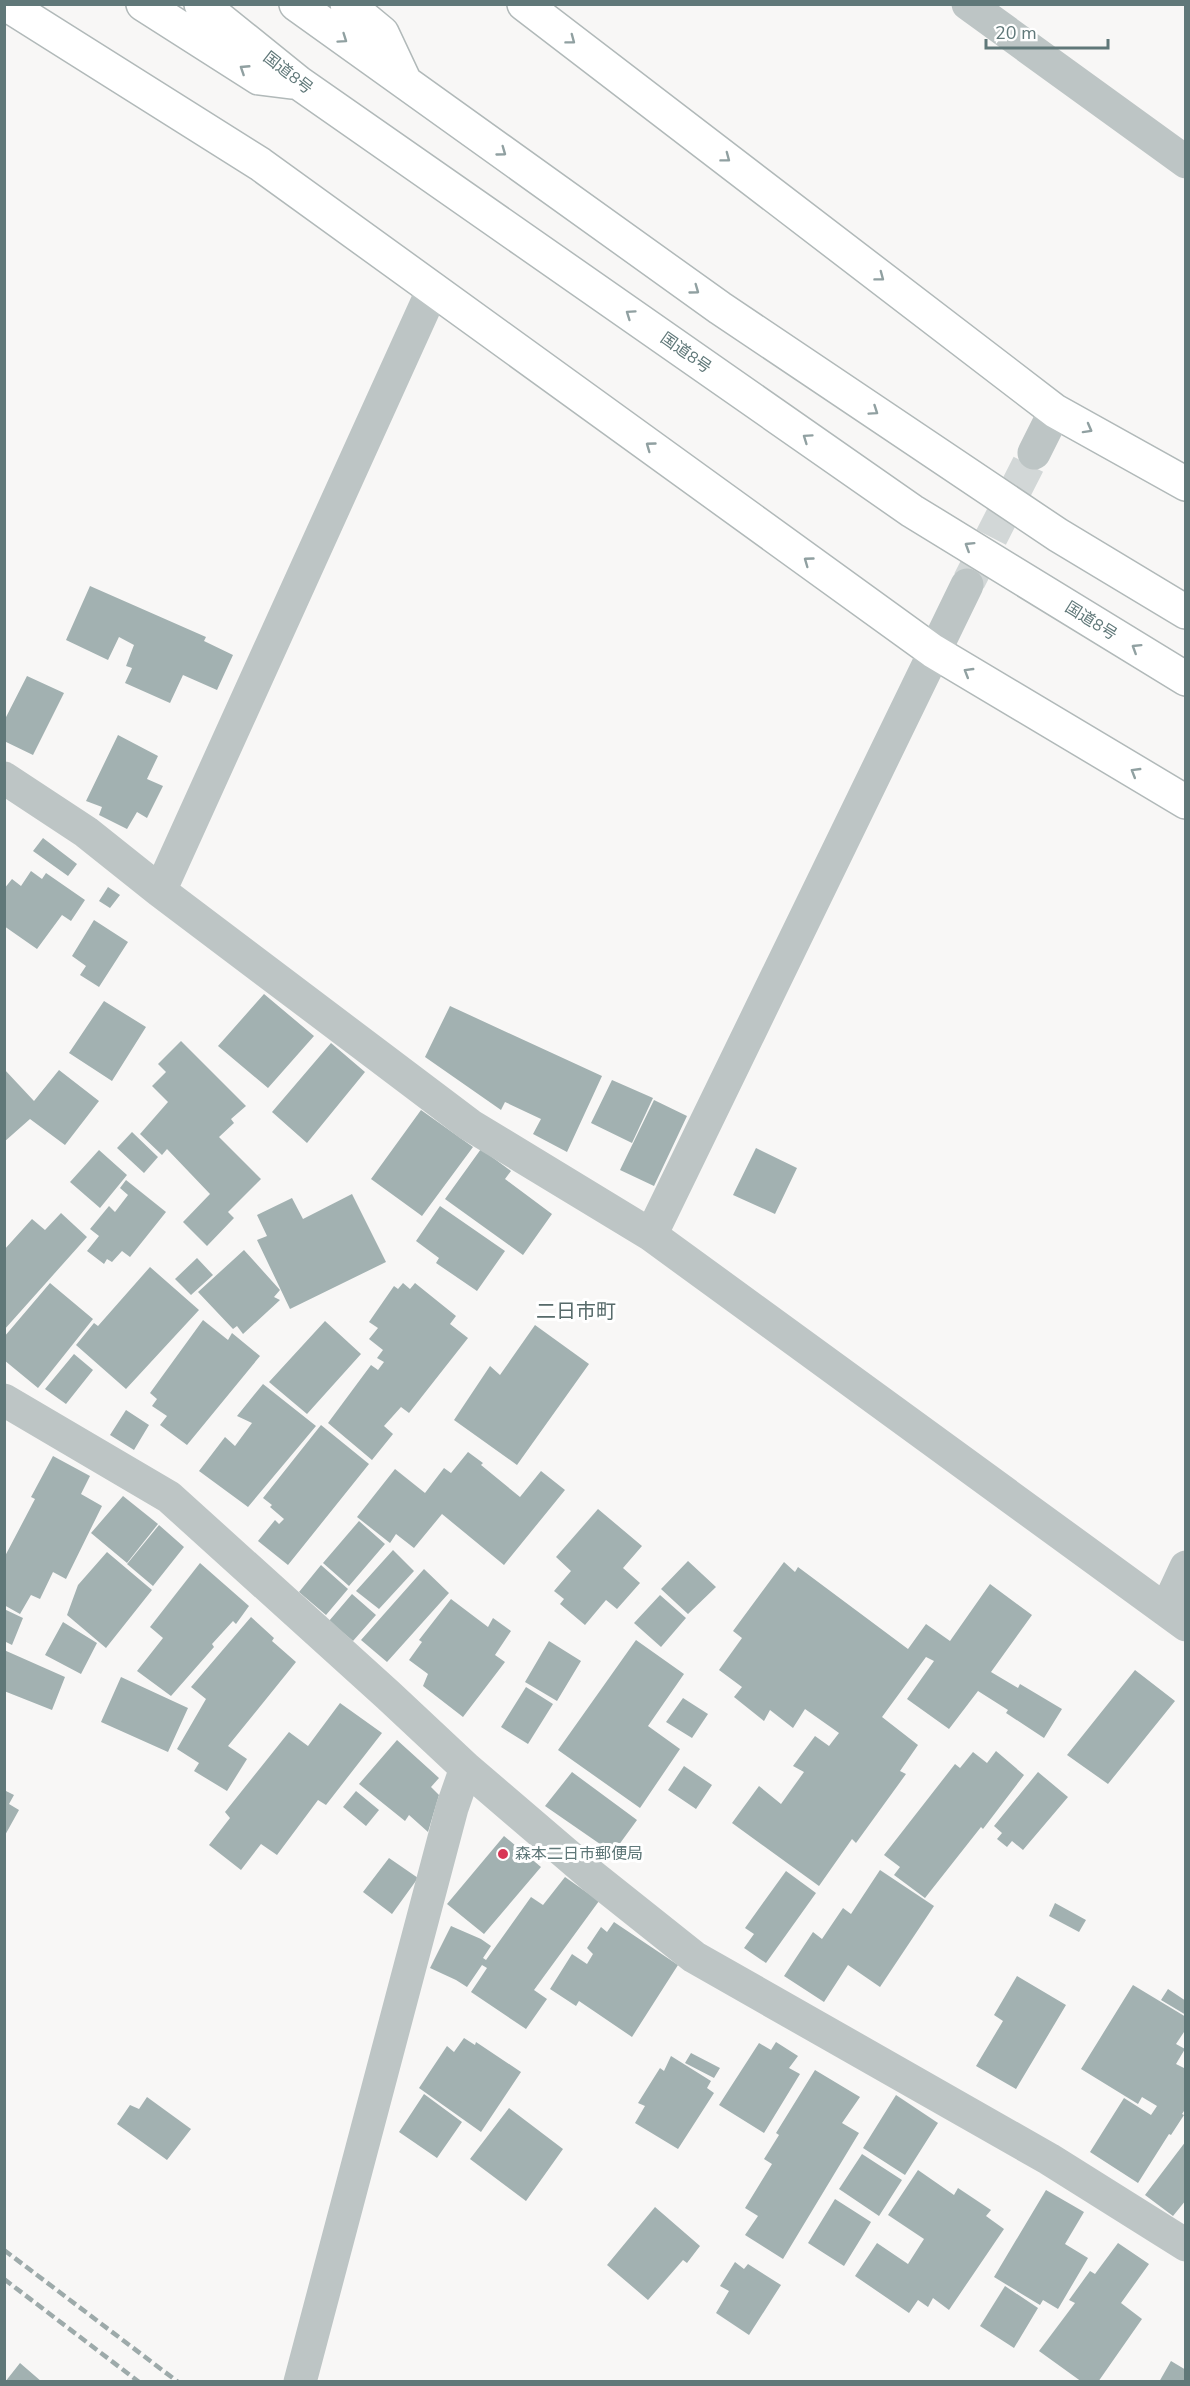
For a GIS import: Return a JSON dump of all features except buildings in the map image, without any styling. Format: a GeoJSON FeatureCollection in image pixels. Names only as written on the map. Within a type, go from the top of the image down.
{"type":"FeatureCollection","features":[{"type":"Feature","properties":{"kind":"highway"},"geometry":{"type":"LineString","coordinates":[[6,4],[260,164],[933,651],[1185,802]]}},
{"type":"Feature","properties":{"kind":"highway"},"geometry":{"type":"LineString","coordinates":[[144,4],[259,78],[299,83]]}},
{"type":"Feature","properties":{"kind":"highway","name":"国道8号"},"geometry":{"type":"LineString","coordinates":[[201,4],[299,83],[912,511],[1185,679]]}},
{"type":"Feature","properties":{"kind":"highway"},"geometry":{"type":"LineString","coordinates":[[296,4],[720,308],[1058,535],[1185,612]]}},
{"type":"Feature","properties":{"kind":"highway"},"geometry":{"type":"LineString","coordinates":[[346,4],[382,33],[405,82]]}},
{"type":"Feature","properties":{"kind":"highway"},"geometry":{"type":"LineString","coordinates":[[524,4],[1055,411],[1185,484]]}},
{"type":"Feature","properties":{"kind":"street"},"geometry":{"type":"LineString","coordinates":[[968,4],[1185,162]]}},
{"type":"Feature","properties":{"kind":"street"},"geometry":{"type":"LineString","coordinates":[[160,891],[433,289]]}},
{"type":"Feature","properties":{"kind":"street"},"geometry":{"type":"LineString","coordinates":[[1034,453],[1055,411]]}},
{"type":"Feature","properties":{"kind":"street"},"geometry":{"type":"LineString","coordinates":[[651,1235],[967,585]]}},
{"type":"Feature","properties":{"kind":"street"},"geometry":{"type":"LineString","coordinates":[[4,778],[86,832],[160,891],[470,1125],[651,1235],[1176,1617],[1185,1567]]}},
{"type":"Feature","properties":{"kind":"street"},"geometry":{"type":"LineString","coordinates":[[4,1400],[169,1497],[380,1687],[466,1768],[591,1875],[694,1957],[1049,2158],[1185,2245]]}},
{"type":"Feature","properties":{"kind":"street"},"geometry":{"type":"LineString","coordinates":[[300,2382],[452,1808],[466,1768]]}},
{"type":"Feature","properties":{"kind":"tunnel"},"geometry":{"type":"LineString","coordinates":[[969,581],[1034,453]]}},
{"type":"Feature","properties":{"kind":"railway"},"geometry":{"type":"LineString","coordinates":[[4,2250],[178,2382]]}},
{"type":"Feature","properties":{"kind":"railway"},"geometry":{"type":"LineString","coordinates":[[4,2279],[139,2382]]}},
{"type":"Feature","properties":{"kind":"place","name":"森本二日市郵便局"},"geometry":{"type":"Point","coordinates":[503,1854]}},
{"type":"Feature","properties":{"kind":"district","name":"二日市町"},"geometry":{"type":"Point","coordinates":[576,1311]}}]}
